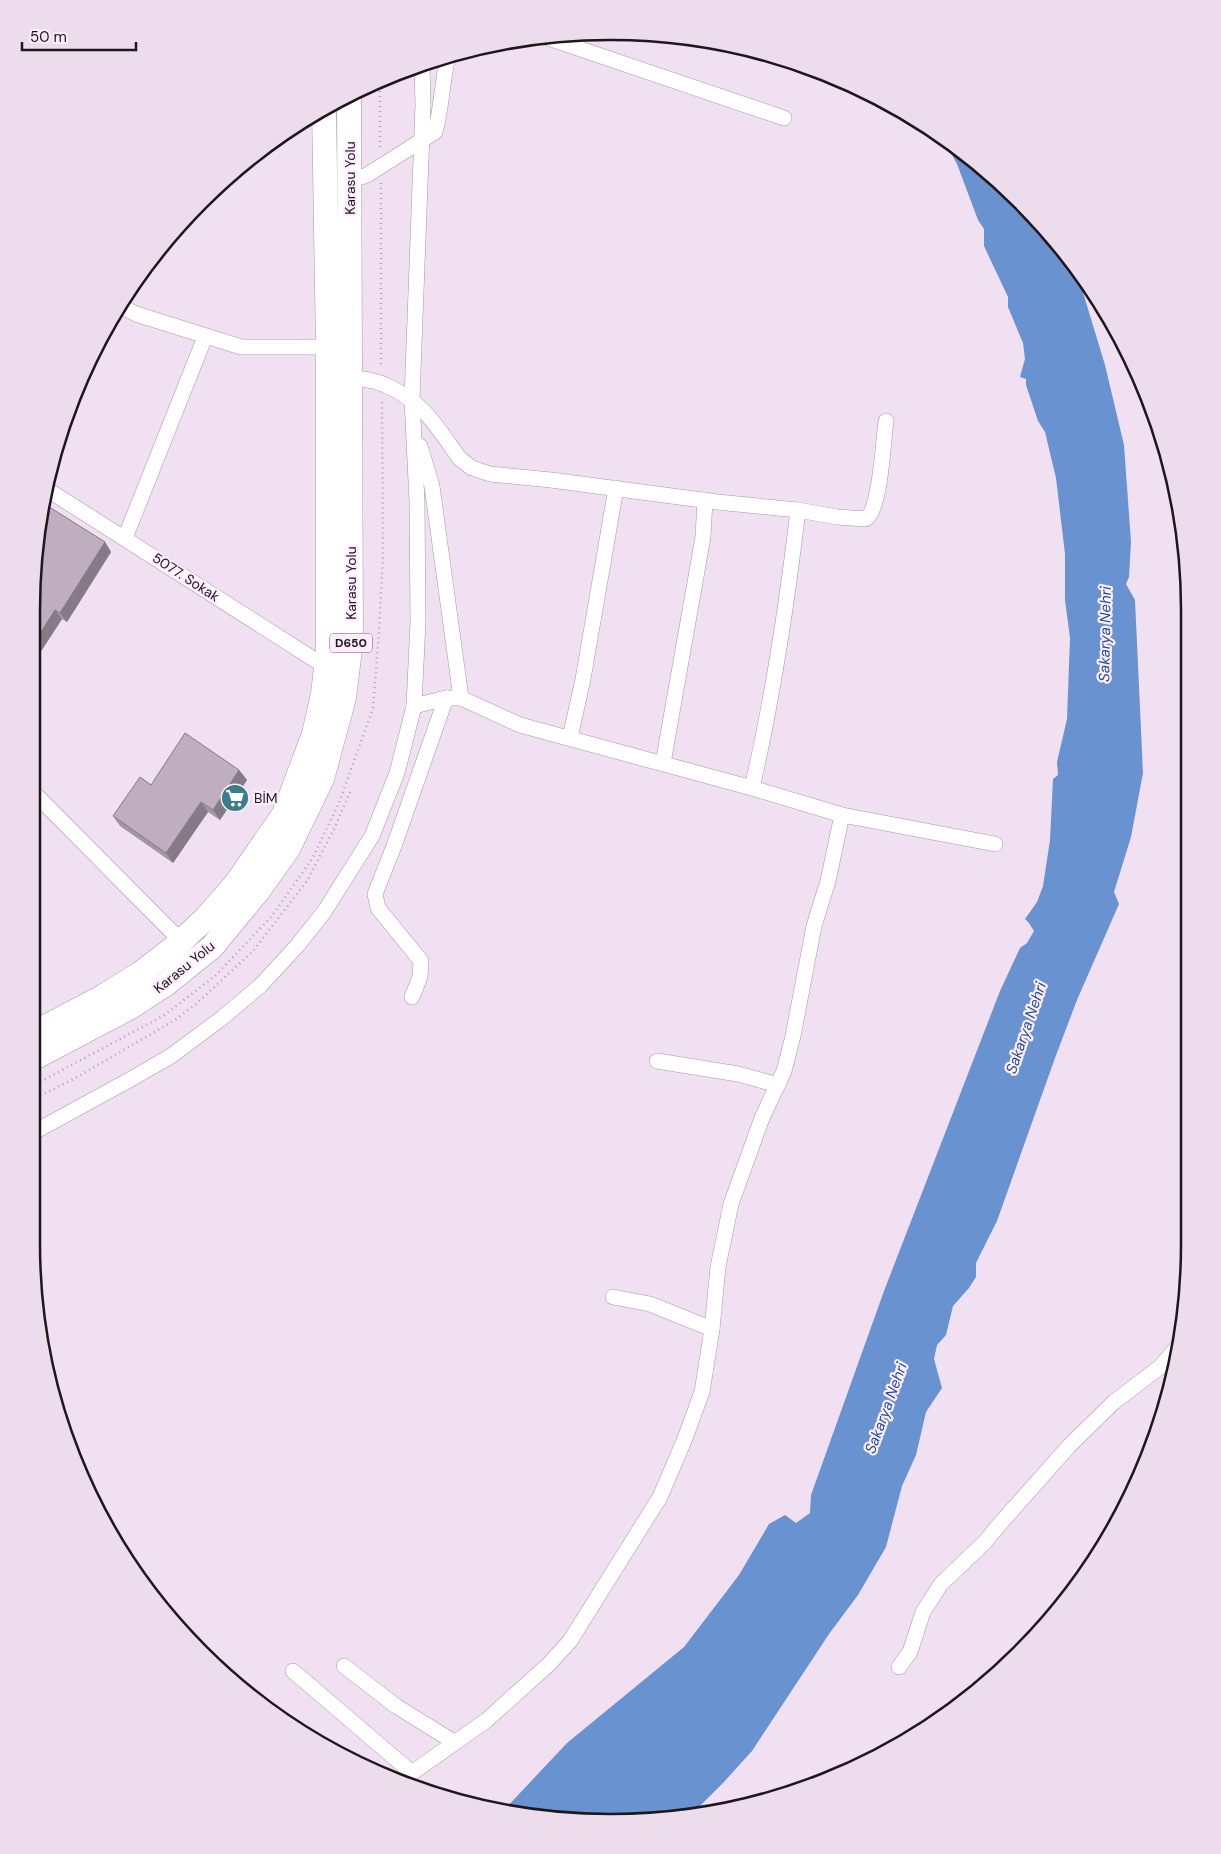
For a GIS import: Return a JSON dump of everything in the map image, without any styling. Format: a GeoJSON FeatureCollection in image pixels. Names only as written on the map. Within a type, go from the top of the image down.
{"type":"FeatureCollection","features":[{"type":"Feature","properties":{"kind":"highway","name":"Karasu Yolu"},"geometry":{"type":"LineString","coordinates":[[40,1055],[129,1008],[166,984],[212,947],[258,891],[288,848],[322,779],[344,698],[352,641],[349,104]]}},
{"type":"Feature","properties":{"kind":"highway","name":"Karasu Yolu"},"geometry":{"type":"LineString","coordinates":[[40,1030],[104,996],[142,973],[206,918],[235,885],[284,814],[314,734],[323,694],[328,642],[328,346],[324,117]]}},
{"type":"Feature","properties":{"kind":"street"},"geometry":{"type":"LineString","coordinates":[[561,42],[784,118]]}},
{"type":"Feature","properties":{"kind":"street"},"geometry":{"type":"LineString","coordinates":[[350,180],[367,175],[435,132],[441,110],[447,64]]}},
{"type":"Feature","properties":{"kind":"street"},"geometry":{"type":"LineString","coordinates":[[40,1129],[131,1080],[171,1056],[222,1018],[260,986],[297,946],[324,912],[372,836],[397,773],[414,706],[418,621],[417,502],[412,399],[422,72]]}},
{"type":"Feature","properties":{"kind":"street"},"geometry":{"type":"LineString","coordinates":[[126,309],[136,314],[205,337],[241,347],[328,346]]}},
{"type":"Feature","properties":{"kind":"street"},"geometry":{"type":"LineString","coordinates":[[125,538],[205,337]]}},
{"type":"Feature","properties":{"kind":"street"},"geometry":{"type":"LineString","coordinates":[[351,377],[384,384],[412,399],[430,416],[460,459],[472,468],[490,474],[798,510],[837,517],[866,519],[873,511],[878,493],[886,421]]}},
{"type":"Feature","properties":{"kind":"street"},"geometry":{"type":"LineString","coordinates":[[413,425],[432,486],[461,698]]}},
{"type":"Feature","properties":{"kind":"street"},"geometry":{"type":"LineString","coordinates":[[570,738],[583,679],[616,488]]}},
{"type":"Feature","properties":{"kind":"street","name":"5077. Sokak"},"geometry":{"type":"LineString","coordinates":[[53,492],[326,667]]}},
{"type":"Feature","properties":{"kind":"street"},"geometry":{"type":"LineString","coordinates":[[663,763],[703,537],[705,500]]}},
{"type":"Feature","properties":{"kind":"street"},"geometry":{"type":"LineString","coordinates":[[752,788],[765,727],[793,556],[798,510]]}},
{"type":"Feature","properties":{"kind":"street"},"geometry":{"type":"LineString","coordinates":[[414,706],[446,698],[461,698],[520,725],[663,763],[842,815],[995,844]]}},
{"type":"Feature","properties":{"kind":"street"},"geometry":{"type":"LineString","coordinates":[[412,997],[420,978],[421,961],[378,908],[375,894],[394,846],[446,698]]}},
{"type":"Feature","properties":{"kind":"street"},"geometry":{"type":"LineString","coordinates":[[40,799],[181,941]]}},
{"type":"Feature","properties":{"kind":"street"},"geometry":{"type":"LineString","coordinates":[[406,1776],[486,1720],[524,1688],[570,1641],[660,1497],[681,1449],[702,1392],[712,1329],[718,1268],[731,1204],[755,1136],[784,1071],[793,1036],[814,926],[828,881],[842,815]]}},
{"type":"Feature","properties":{"kind":"street"},"geometry":{"type":"LineString","coordinates":[[658,1061],[738,1074],[778,1086]]}},
{"type":"Feature","properties":{"kind":"street"},"geometry":{"type":"LineString","coordinates":[[613,1297],[650,1304],[712,1329]]}},
{"type":"Feature","properties":{"kind":"street"},"geometry":{"type":"LineString","coordinates":[[899,1667],[910,1652],[924,1612],[941,1584],[985,1542],[1069,1446],[1114,1402],[1160,1367],[1170,1355]]}},
{"type":"Feature","properties":{"kind":"street"},"geometry":{"type":"LineString","coordinates":[[344,1666],[396,1706],[454,1742]]}},
{"type":"Feature","properties":{"kind":"street"},"geometry":{"type":"LineString","coordinates":[[293,1671],[411,1772]]}},
{"type":"Feature","properties":{"kind":"water","name":"Sakarya Nehri"},"geometry":{"type":"Polygon","coordinates":[[[951,153],[1014,207],[1063,263],[1082,290],[1105,365],[1124,445],[1131,542],[1129,577],[1126,584],[1135,600],[1143,773],[1131,837],[1114,892],[1119,904],[1077,1000],[997,1221],[976,1263],[976,1277],[953,1306],[946,1335],[937,1345],[934,1359],[942,1388],[926,1412],[916,1455],[902,1486],[886,1547],[858,1595],[829,1634],[752,1751],[699,1807],[648,1813],[610,1814],[573,1813],[509,1805],[567,1743],[684,1647],[739,1575],[769,1524],[785,1515],[796,1523],[810,1513],[811,1495],[884,1291],[1000,991],[1020,948],[1027,943],[1034,931],[1025,919],[1037,902],[1043,886],[1050,840],[1053,779],[1058,775],[1057,762],[1067,719],[1070,638],[1065,600],[1065,554],[1056,478],[1045,432],[1038,421],[1026,385],[1026,379],[1020,377],[1025,359],[1023,343],[1008,307],[1008,297],[984,246],[984,229],[978,220],[951,153]]]}},
{"type":"Feature","properties":{"kind":"building"},"geometry":{"type":"Polygon","coordinates":[[[50,507],[105,542],[60,613],[55,610],[40,634],[41,573],[50,507]]]}},
{"type":"Feature","properties":{"kind":"building"},"geometry":{"type":"Polygon","coordinates":[[[185,733],[239,770],[213,810],[201,802],[166,853],[113,816],[140,777],[151,785],[185,733]]]}},
{"type":"Feature","properties":{"kind":"place","name":"BİM"},"geometry":{"type":"Point","coordinates":[235,798]}}]}
